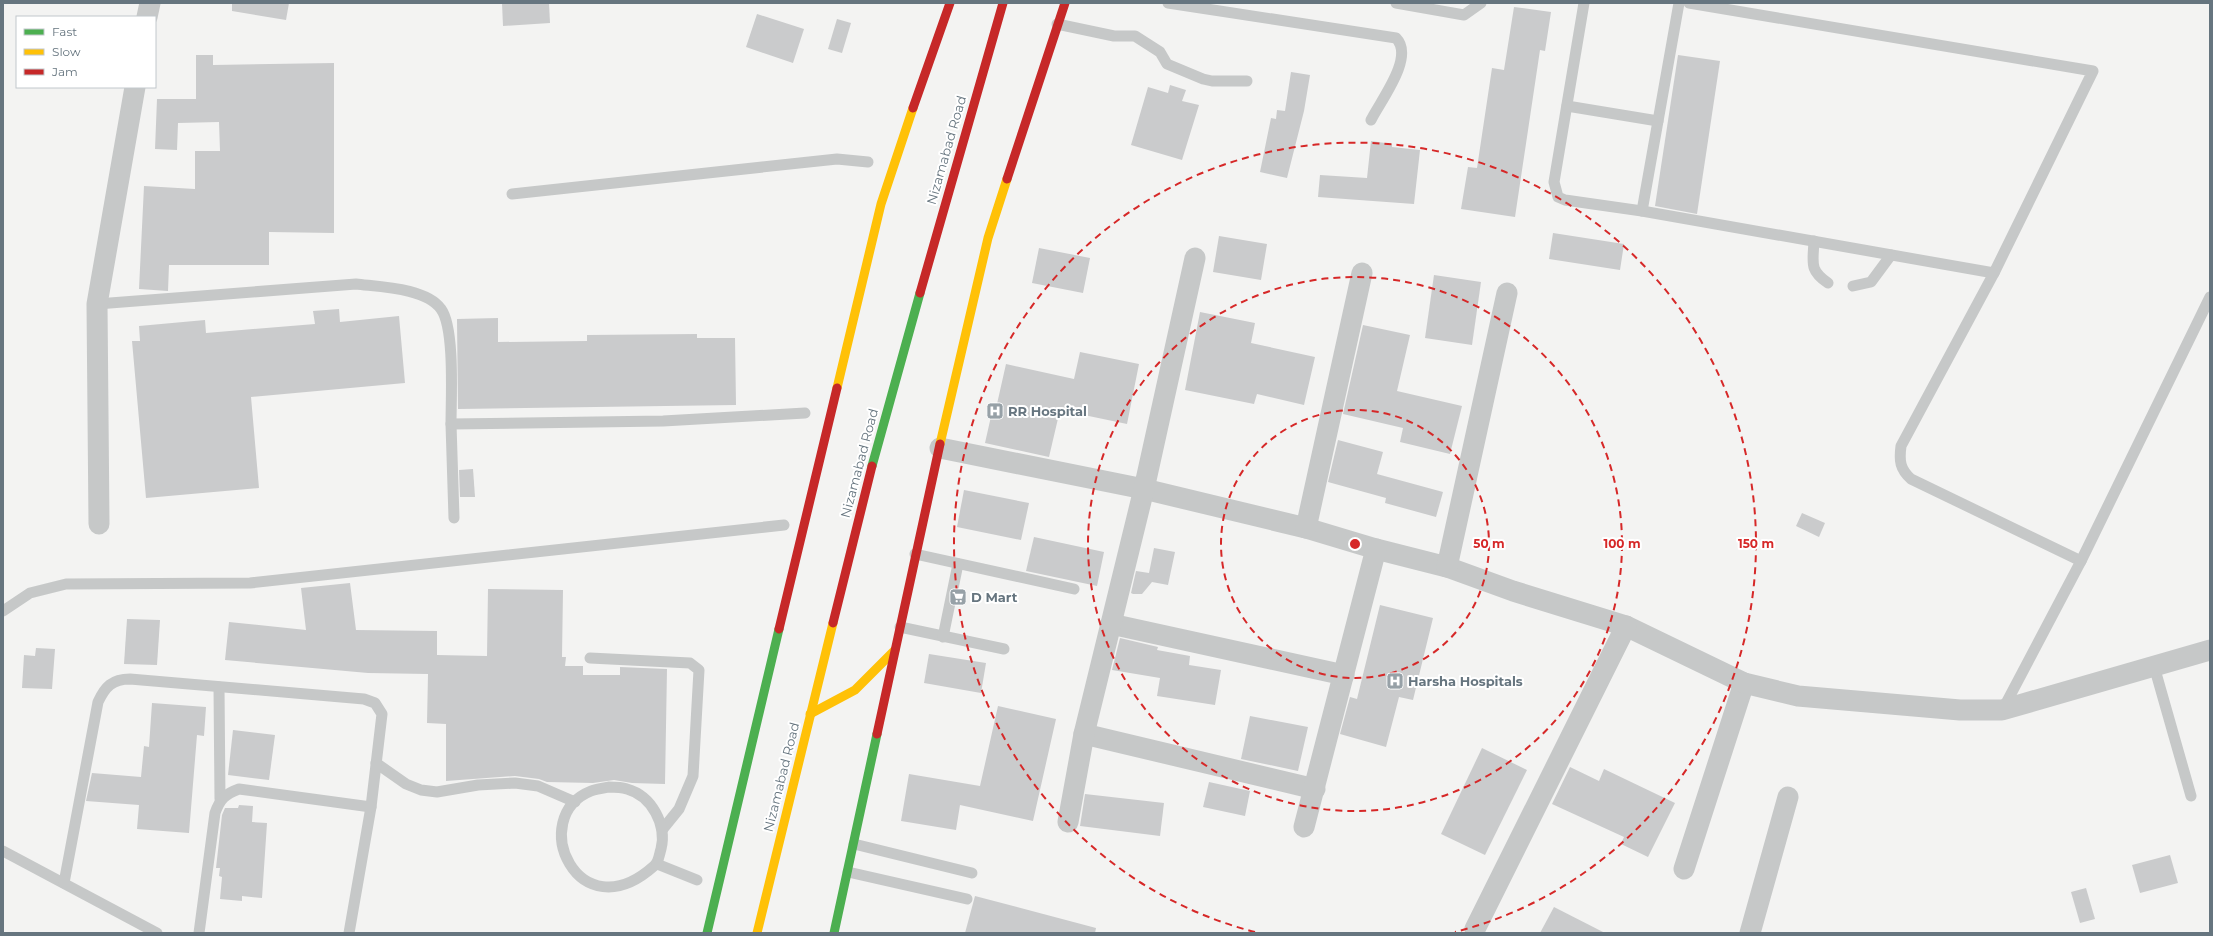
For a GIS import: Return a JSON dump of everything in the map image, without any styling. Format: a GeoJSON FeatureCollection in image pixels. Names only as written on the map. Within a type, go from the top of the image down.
{"type":"FeatureCollection","features":[{"type":"Feature","properties":{"kind":"main road"},"geometry":{"type":"LineString","coordinates":[[708,933],[881,204],[915,100],[950,3]]}},
{"type":"Feature","properties":{"kind":"main road","name":"Nizamabad Road"},"geometry":{"type":"LineString","coordinates":[[757,933],[879,436],[1003,3]]}},
{"type":"Feature","properties":{"kind":"main road"},"geometry":{"type":"LineString","coordinates":[[834,933],[896,650],[915,554],[988,238],[1065,3]]}},
{"type":"Feature","properties":{"kind":"main road"},"geometry":{"type":"LineString","coordinates":[[810,714],[856,690],[896,650]]}},
{"type":"Feature","properties":{"kind":"street"},"geometry":{"type":"LineString","coordinates":[[147,16],[150,3]]}},
{"type":"Feature","properties":{"kind":"street"},"geometry":{"type":"LineString","coordinates":[[99,524],[97,304],[135,88]]}},
{"type":"Feature","properties":{"kind":"street"},"geometry":{"type":"LineString","coordinates":[[1068,822],[1084,734],[1144,489],[1195,258]]}},
{"type":"Feature","properties":{"kind":"street"},"geometry":{"type":"LineString","coordinates":[[1306,528],[1362,273]]}},
{"type":"Feature","properties":{"kind":"street"},"geometry":{"type":"LineString","coordinates":[[1447,568],[1507,293]]}},
{"type":"Feature","properties":{"kind":"street"},"geometry":{"type":"LineString","coordinates":[[940,448],[1144,489],[1306,528],[1447,568],[1513,591],[1626,626],[1744,683],[1798,696],[1960,710],[2002,710],[2210,650]]}},
{"type":"Feature","properties":{"kind":"street"},"geometry":{"type":"LineString","coordinates":[[1304,827],[1315,790],[1376,549]]}},
{"type":"Feature","properties":{"kind":"street"},"geometry":{"type":"LineString","coordinates":[[1111,624],[1344,675]]}},
{"type":"Feature","properties":{"kind":"street"},"geometry":{"type":"LineString","coordinates":[[1478,932],[1626,626]]}},
{"type":"Feature","properties":{"kind":"street"},"geometry":{"type":"LineString","coordinates":[[1684,869],[1744,683]]}},
{"type":"Feature","properties":{"kind":"street"},"geometry":{"type":"LineString","coordinates":[[1084,734],[1315,790]]}},
{"type":"Feature","properties":{"kind":"street"},"geometry":{"type":"LineString","coordinates":[[1750,933],[1788,797]]}},
{"type":"Feature","properties":{"kind":"lane"},"geometry":{"type":"LineString","coordinates":[[1168,3],[1396,38],[1403,47],[1402,62],[1370,120]]}},
{"type":"Feature","properties":{"kind":"lane"},"geometry":{"type":"LineString","coordinates":[[1396,3],[1464,15],[1481,3]]}},
{"type":"Feature","properties":{"kind":"lane"},"geometry":{"type":"LineString","coordinates":[[1584,3],[1554,182],[1558,197],[1564,200],[1642,211],[1994,273]]}},
{"type":"Feature","properties":{"kind":"lane"},"geometry":{"type":"LineString","coordinates":[[1642,211],[1679,3]]}},
{"type":"Feature","properties":{"kind":"lane"},"geometry":{"type":"LineString","coordinates":[[1689,3],[2093,71],[1994,273],[1901,446],[1899,460],[1902,471],[1911,479],[2081,561]]}},
{"type":"Feature","properties":{"kind":"lane"},"geometry":{"type":"LineString","coordinates":[[1057,24],[1114,36],[1135,36],[1160,52],[1168,64],[1212,81],[1247,81]]}},
{"type":"Feature","properties":{"kind":"lane"},"geometry":{"type":"LineString","coordinates":[[1566,106],[1658,121]]}},
{"type":"Feature","properties":{"kind":"lane"},"geometry":{"type":"LineString","coordinates":[[512,194],[837,159],[868,162]]}},
{"type":"Feature","properties":{"kind":"lane"},"geometry":{"type":"LineString","coordinates":[[1814,241],[1813,266],[1817,275],[1828,283]]}},
{"type":"Feature","properties":{"kind":"lane"},"geometry":{"type":"LineString","coordinates":[[1853,286],[1871,282],[1891,255]]}},
{"type":"Feature","properties":{"kind":"lane"},"geometry":{"type":"LineString","coordinates":[[97,304],[356,284],[392,288],[422,295],[441,309],[446,324],[450,355],[454,518]]}},
{"type":"Feature","properties":{"kind":"lane"},"geometry":{"type":"LineString","coordinates":[[2002,710],[2081,561],[2210,297]]}},
{"type":"Feature","properties":{"kind":"lane"},"geometry":{"type":"LineString","coordinates":[[451,424],[663,421],[805,413]]}},
{"type":"Feature","properties":{"kind":"lane"},"geometry":{"type":"LineString","coordinates":[[3,611],[30,593],[66,584],[250,583],[784,525]]}},
{"type":"Feature","properties":{"kind":"lane"},"geometry":{"type":"LineString","coordinates":[[915,554],[1074,589]]}},
{"type":"Feature","properties":{"kind":"lane"},"geometry":{"type":"LineString","coordinates":[[943,637],[958,564]]}},
{"type":"Feature","properties":{"kind":"lane"},"geometry":{"type":"LineString","coordinates":[[900,628],[1004,649]]}},
{"type":"Feature","properties":{"kind":"lane"},"geometry":{"type":"LineString","coordinates":[[590,658],[690,663],[699,670],[693,776],[679,809],[662,830]]}},
{"type":"Feature","properties":{"kind":"lane"},"geometry":{"type":"LineString","coordinates":[[2154,666],[2191,796]]}},
{"type":"Feature","properties":{"kind":"lane"},"geometry":{"type":"LineString","coordinates":[[64,883],[98,702],[105,689],[112,682],[121,679],[364,699],[375,704],[382,714],[371,807],[349,933]]}},
{"type":"Feature","properties":{"kind":"lane"},"geometry":{"type":"LineString","coordinates":[[199,933],[215,812],[220,799],[219,688]]}},
{"type":"Feature","properties":{"kind":"lane"},"geometry":{"type":"LineString","coordinates":[[376,764],[406,784],[421,790],[437,792],[478,785],[515,783],[538,786],[575,802]]}},
{"type":"Feature","properties":{"kind":"lane"},"geometry":{"type":"LineString","coordinates":[[609,786],[627,789],[644,798],[656,812],[662,830],[663,842],[657,864],[640,879],[623,886],[604,887],[587,881],[573,870],[564,853],[561,835],[565,817],[575,802],[590,791],[609,786]]}},
{"type":"Feature","properties":{"kind":"lane"},"geometry":{"type":"LineString","coordinates":[[220,799],[230,792],[239,790],[371,807]]}},
{"type":"Feature","properties":{"kind":"lane"},"geometry":{"type":"LineString","coordinates":[[854,844],[972,873]]}},
{"type":"Feature","properties":{"kind":"lane"},"geometry":{"type":"LineString","coordinates":[[3,851],[157,933]]}},
{"type":"Feature","properties":{"kind":"lane"},"geometry":{"type":"LineString","coordinates":[[657,864],[698,880]]}},
{"type":"Feature","properties":{"kind":"lane"},"geometry":{"type":"LineString","coordinates":[[848,872],[967,899]]}},
{"type":"Feature","properties":{"kind":"building"},"geometry":{"type":"Polygon","coordinates":[[[232,3],[289,3],[286,20],[232,11],[232,3]]]}},
{"type":"Feature","properties":{"kind":"building"},"geometry":{"type":"Polygon","coordinates":[[[502,3],[549,3],[550,23],[503,26],[502,3]]]}},
{"type":"Feature","properties":{"kind":"building"},"geometry":{"type":"Polygon","coordinates":[[[1514,7],[1551,12],[1545,51],[1540,50],[1515,217],[1461,209],[1468,167],[1477,168],[1492,68],[1504,70],[1514,7]]]}},
{"type":"Feature","properties":{"kind":"building"},"geometry":{"type":"Polygon","coordinates":[[[757,14],[804,29],[793,63],[746,47],[757,14]]]}},
{"type":"Feature","properties":{"kind":"building"},"geometry":{"type":"Polygon","coordinates":[[[837,19],[851,23],[842,53],[828,49],[837,19]]]}},
{"type":"Feature","properties":{"kind":"building"},"geometry":{"type":"Polygon","coordinates":[[[196,55],[213,55],[213,65],[334,63],[334,233],[269,232],[269,265],[169,265],[168,291],[139,289],[144,186],[195,189],[195,151],[220,151],[219,122],[178,123],[177,150],[155,149],[157,99],[196,99],[196,55]]]}},
{"type":"Feature","properties":{"kind":"building"},"geometry":{"type":"Polygon","coordinates":[[[1678,55],[1720,61],[1697,214],[1655,206],[1678,55]]]}},
{"type":"Feature","properties":{"kind":"building"},"geometry":{"type":"Polygon","coordinates":[[[1291,72],[1310,75],[1304,111],[1287,178],[1260,172],[1271,118],[1276,119],[1277,110],[1285,111],[1291,72]]]}},
{"type":"Feature","properties":{"kind":"building"},"geometry":{"type":"Polygon","coordinates":[[[1170,85],[1186,90],[1182,101],[1199,105],[1182,160],[1131,145],[1148,87],[1168,93],[1170,85]]]}},
{"type":"Feature","properties":{"kind":"building"},"geometry":{"type":"Polygon","coordinates":[[[1371,141],[1392,144],[1392,147],[1420,150],[1414,204],[1318,197],[1320,175],[1367,178],[1371,141]]]}},
{"type":"Feature","properties":{"kind":"building"},"geometry":{"type":"Polygon","coordinates":[[[1553,233],[1624,244],[1620,270],[1549,259],[1553,233]]]}},
{"type":"Feature","properties":{"kind":"building"},"geometry":{"type":"Polygon","coordinates":[[[1219,236],[1267,244],[1261,280],[1213,272],[1219,236]]]}},
{"type":"Feature","properties":{"kind":"building"},"geometry":{"type":"Polygon","coordinates":[[[1039,248],[1090,258],[1083,293],[1032,283],[1039,248]]]}},
{"type":"Feature","properties":{"kind":"building"},"geometry":{"type":"Polygon","coordinates":[[[1434,275],[1481,282],[1472,345],[1425,338],[1434,275]]]}},
{"type":"Feature","properties":{"kind":"building"},"geometry":{"type":"Polygon","coordinates":[[[339,309],[340,322],[399,316],[405,383],[251,397],[259,488],[146,498],[132,341],[140,341],[139,326],[205,320],[206,333],[315,324],[313,311],[339,309]]]}},
{"type":"Feature","properties":{"kind":"building"},"geometry":{"type":"Polygon","coordinates":[[[1200,312],[1255,323],[1251,343],[1315,357],[1304,405],[1257,394],[1254,404],[1185,390],[1200,312]]]}},
{"type":"Feature","properties":{"kind":"building"},"geometry":{"type":"Polygon","coordinates":[[[498,318],[498,342],[587,341],[587,335],[697,334],[697,338],[735,338],[736,405],[458,409],[457,319],[498,318]]]}},
{"type":"Feature","properties":{"kind":"building"},"geometry":{"type":"Polygon","coordinates":[[[1363,325],[1410,335],[1397,391],[1462,406],[1450,454],[1400,442],[1403,428],[1343,414],[1363,325]]]}},
{"type":"Feature","properties":{"kind":"building"},"geometry":{"type":"Polygon","coordinates":[[[1080,352],[1139,364],[1127,424],[1060,410],[1049,457],[985,443],[994,403],[997,404],[1006,364],[1074,379],[1080,352]]]}},
{"type":"Feature","properties":{"kind":"building"},"geometry":{"type":"Polygon","coordinates":[[[1338,440],[1383,452],[1377,474],[1443,492],[1436,517],[1385,503],[1386,498],[1328,482],[1338,440]]]}},
{"type":"Feature","properties":{"kind":"building"},"geometry":{"type":"Polygon","coordinates":[[[473,469],[475,497],[460,497],[459,470],[473,469]]]}},
{"type":"Feature","properties":{"kind":"building"},"geometry":{"type":"Polygon","coordinates":[[[964,490],[1029,503],[1021,540],[957,527],[964,490]]]}},
{"type":"Feature","properties":{"kind":"building"},"geometry":{"type":"Polygon","coordinates":[[[1802,513],[1825,523],[1819,537],[1796,526],[1802,513]]]}},
{"type":"Feature","properties":{"kind":"building"},"geometry":{"type":"Polygon","coordinates":[[[1034,537],[1104,552],[1097,586],[1026,571],[1034,537]]]}},
{"type":"Feature","properties":{"kind":"building"},"geometry":{"type":"Polygon","coordinates":[[[1154,548],[1175,552],[1168,585],[1152,582],[1142,594],[1133,594],[1131,593],[1136,571],[1149,573],[1154,548]]]}},
{"type":"Feature","properties":{"kind":"building"},"geometry":{"type":"Polygon","coordinates":[[[350,583],[356,630],[437,631],[437,655],[487,656],[488,589],[563,590],[562,657],[566,657],[565,666],[583,666],[583,675],[620,675],[620,667],[667,669],[665,784],[632,783],[614,780],[593,783],[547,782],[539,779],[515,776],[446,781],[446,724],[427,723],[428,674],[368,673],[225,660],[229,622],[306,630],[301,588],[350,583]]]}},
{"type":"Feature","properties":{"kind":"building"},"geometry":{"type":"Polygon","coordinates":[[[1380,605],[1433,618],[1413,700],[1399,697],[1386,747],[1340,734],[1350,697],[1357,699],[1380,605]]]}},
{"type":"Feature","properties":{"kind":"building"},"geometry":{"type":"Polygon","coordinates":[[[127,619],[160,620],[157,665],[124,664],[127,619]]]}},
{"type":"Feature","properties":{"kind":"building"},"geometry":{"type":"Polygon","coordinates":[[[1120,638],[1158,647],[1157,650],[1190,656],[1189,665],[1221,670],[1215,705],[1157,696],[1160,678],[1112,670],[1120,638]]]}},
{"type":"Feature","properties":{"kind":"building"},"geometry":{"type":"Polygon","coordinates":[[[36,648],[55,649],[52,689],[22,688],[24,655],[35,656],[36,648]]]}},
{"type":"Feature","properties":{"kind":"building"},"geometry":{"type":"Polygon","coordinates":[[[929,654],[986,663],[981,693],[924,683],[929,654]]]}},
{"type":"Feature","properties":{"kind":"building"},"geometry":{"type":"Polygon","coordinates":[[[152,703],[206,707],[204,736],[197,735],[189,833],[137,829],[139,805],[86,801],[92,773],[141,777],[144,746],[149,747],[152,703]]]}},
{"type":"Feature","properties":{"kind":"building"},"geometry":{"type":"Polygon","coordinates":[[[998,706],[1056,719],[1033,821],[960,805],[956,830],[901,821],[909,774],[980,786],[998,706]]]}},
{"type":"Feature","properties":{"kind":"building"},"geometry":{"type":"Polygon","coordinates":[[[1250,716],[1308,727],[1298,771],[1241,759],[1250,716]]]}},
{"type":"Feature","properties":{"kind":"building"},"geometry":{"type":"Polygon","coordinates":[[[233,730],[275,735],[269,780],[228,775],[233,730]]]}},
{"type":"Feature","properties":{"kind":"building"},"geometry":{"type":"Polygon","coordinates":[[[1482,748],[1527,770],[1485,855],[1441,834],[1482,748]]]}},
{"type":"Feature","properties":{"kind":"building"},"geometry":{"type":"Polygon","coordinates":[[[1570,767],[1599,781],[1604,769],[1675,803],[1648,857],[1621,844],[1624,837],[1552,804],[1570,767]]]}},
{"type":"Feature","properties":{"kind":"building"},"geometry":{"type":"Polygon","coordinates":[[[1209,782],[1250,791],[1245,816],[1203,807],[1209,782]]]}},
{"type":"Feature","properties":{"kind":"building"},"geometry":{"type":"Polygon","coordinates":[[[1085,794],[1164,803],[1160,836],[1080,826],[1085,794]]]}},
{"type":"Feature","properties":{"kind":"building"},"geometry":{"type":"Polygon","coordinates":[[[239,805],[253,806],[252,822],[267,823],[262,898],[242,896],[242,901],[220,899],[222,877],[219,876],[220,868],[216,868],[222,815],[225,808],[238,808],[239,805]]]}},
{"type":"Feature","properties":{"kind":"building"},"geometry":{"type":"Polygon","coordinates":[[[2170,855],[2178,883],[2140,893],[2132,865],[2170,855]]]}},
{"type":"Feature","properties":{"kind":"building"},"geometry":{"type":"Polygon","coordinates":[[[2086,888],[2095,919],[2080,923],[2071,892],[2086,888]]]}},
{"type":"Feature","properties":{"kind":"building"},"geometry":{"type":"Polygon","coordinates":[[[975,896],[1096,928],[1095,933],[965,933],[975,896]]]}},
{"type":"Feature","properties":{"kind":"building"},"geometry":{"type":"Polygon","coordinates":[[[1554,907],[1605,933],[1540,933],[1554,907]]]}},
{"type":"Feature","properties":{"kind":"traffic: fast"},"geometry":{"type":"LineString","coordinates":[[872,466],[920,293]]}},
{"type":"Feature","properties":{"kind":"traffic: fast"},"geometry":{"type":"LineString","coordinates":[[707,933],[779,629]]}},
{"type":"Feature","properties":{"kind":"traffic: fast"},"geometry":{"type":"LineString","coordinates":[[834,933],[877,734]]}},
{"type":"Feature","properties":{"kind":"traffic: slow"},"geometry":{"type":"LineString","coordinates":[[837,388],[881,204],[913,108]]}},
{"type":"Feature","properties":{"kind":"traffic: slow"},"geometry":{"type":"LineString","coordinates":[[940,444],[988,238],[1007,179]]}},
{"type":"Feature","properties":{"kind":"traffic: slow"},"geometry":{"type":"LineString","coordinates":[[757,933],[833,623]]}},
{"type":"Feature","properties":{"kind":"traffic: slow"},"geometry":{"type":"LineString","coordinates":[[810,714],[855,690],[895,650]]}},
{"type":"Feature","properties":{"kind":"traffic: jam"},"geometry":{"type":"LineString","coordinates":[[913,108],[950,3]]}},
{"type":"Feature","properties":{"kind":"traffic: jam"},"geometry":{"type":"LineString","coordinates":[[920,293],[1003,3]]}},
{"type":"Feature","properties":{"kind":"traffic: jam"},"geometry":{"type":"LineString","coordinates":[[1007,179],[1065,3]]}},
{"type":"Feature","properties":{"kind":"traffic: jam"},"geometry":{"type":"LineString","coordinates":[[779,629],[837,388]]}},
{"type":"Feature","properties":{"kind":"traffic: jam"},"geometry":{"type":"LineString","coordinates":[[877,734],[940,444]]}},
{"type":"Feature","properties":{"kind":"traffic: jam"},"geometry":{"type":"LineString","coordinates":[[833,623],[872,466]]}},
{"type":"Feature","properties":{"kind":"place","name":"RR Hospital"},"geometry":{"type":"Point","coordinates":[995,411]}},
{"type":"Feature","properties":{"kind":"place","name":"D Mart"},"geometry":{"type":"Point","coordinates":[958,597]}},
{"type":"Feature","properties":{"kind":"place","name":"Harsha Hospitals"},"geometry":{"type":"Point","coordinates":[1395,681]}}]}
